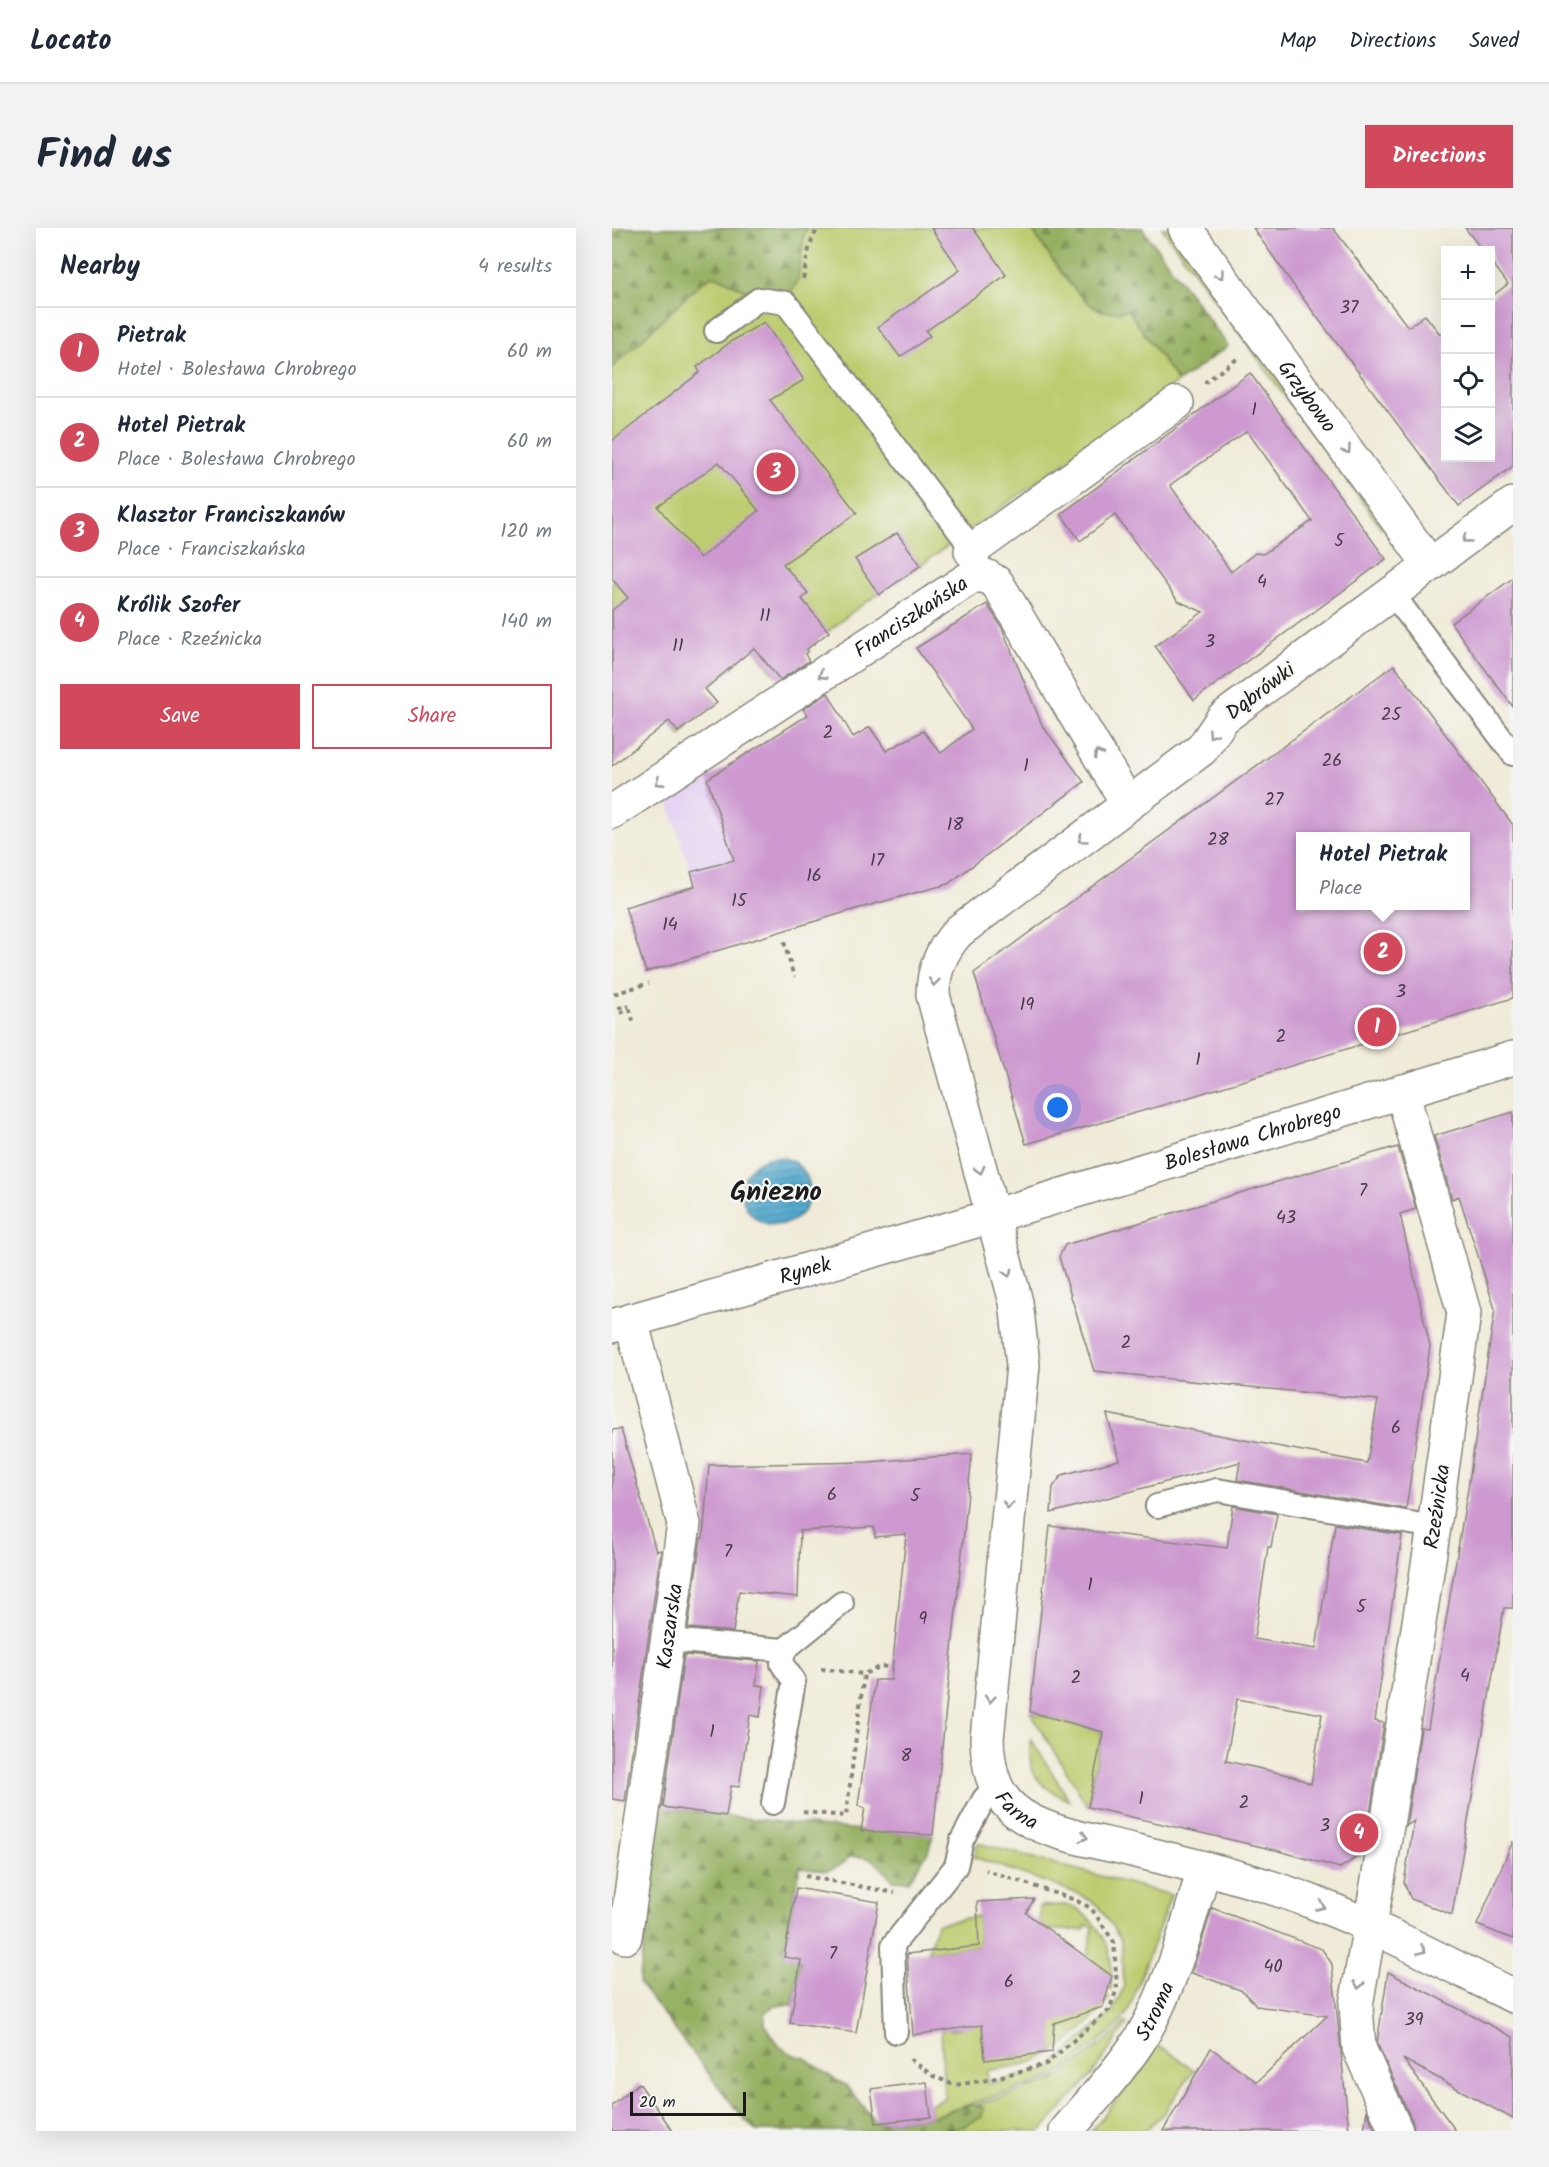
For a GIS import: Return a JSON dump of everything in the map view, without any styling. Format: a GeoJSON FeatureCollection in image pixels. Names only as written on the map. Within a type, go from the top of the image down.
{"type":"FeatureCollection","features":[{"type":"Feature","properties":{"kind":"street","name":"Grzybowo"},"geometry":{"type":"LineString","coordinates":[[1185,228],[1430,565]]}},
{"type":"Feature","properties":{"kind":"street"},"geometry":{"type":"LineString","coordinates":[[979,563],[1177,403]]}},
{"type":"Feature","properties":{"kind":"street","name":"Dąbrówki"},"geometry":{"type":"LineString","coordinates":[[993,1216],[933,995],[936,967],[949,941],[959,931],[1202,749],[1223,718],[1513,504]]}},
{"type":"Feature","properties":{"kind":"street","name":"Franciszkańska"},"geometry":{"type":"LineString","coordinates":[[612,812],[973,576],[979,563],[997,583],[1128,804]]}},
{"type":"Feature","properties":{"kind":"street","name":"Bolesława Chrobrego"},"geometry":{"type":"LineString","coordinates":[[993,1216],[1513,1058]]}},
{"type":"Feature","properties":{"kind":"street","name":"Rzeźnicka"},"geometry":{"type":"LineString","coordinates":[[1396,2131],[1359,2048],[1356,2005],[1385,1839],[1434,1527],[1464,1313],[1402,1091]]}},
{"type":"Feature","properties":{"kind":"street","name":"Rynek"},"geometry":{"type":"LineString","coordinates":[[620,1324],[993,1216]]}},
{"type":"Feature","properties":{"kind":"street","name":"Farna"},"geometry":{"type":"LineString","coordinates":[[993,1216],[1016,1302],[1023,1365],[987,1738],[988,1765],[995,1786],[1012,1808],[1038,1826],[1204,1868],[1315,1903],[1428,1953],[1513,1996]]}},
{"type":"Feature","properties":{"kind":"street","name":"Kaszarska"},"geometry":{"type":"LineString","coordinates":[[620,1324],[684,1524],[625,1937]]}},
{"type":"Feature","properties":{"kind":"street","name":"Stroma"},"geometry":{"type":"LineString","coordinates":[[1066,2131],[1139,2040],[1166,1986],[1204,1868]]}},
{"type":"Feature","properties":{"kind":"lane"},"geometry":{"type":"LineString","coordinates":[[716,331],[759,299],[772,299],[786,303],[962,535],[979,563]]}},
{"type":"Feature","properties":{"kind":"lane"},"geometry":{"type":"LineString","coordinates":[[1392,593],[1513,754]]}},
{"type":"Feature","properties":{"kind":"lane"},"geometry":{"type":"LineString","coordinates":[[1156,1506],[1217,1490],[1434,1527]]}},
{"type":"Feature","properties":{"kind":"lane"},"geometry":{"type":"LineString","coordinates":[[773,1803],[794,1681],[782,1664],[784,1650],[842,1603]]}},
{"type":"Feature","properties":{"kind":"lane"},"geometry":{"type":"LineString","coordinates":[[668,1640],[784,1650]]}},
{"type":"Feature","properties":{"kind":"lane"},"geometry":{"type":"LineString","coordinates":[[896,2032],[893,1945],[956,1866],[962,1840],[984,1799],[995,1786]]}},
{"type":"Feature","properties":{"kind":"path"},"geometry":{"type":"LineString","coordinates":[[794,311],[811,245],[815,232],[819,228]]}},
{"type":"Feature","properties":{"kind":"path"},"geometry":{"type":"LineString","coordinates":[[1177,403],[1244,354]]}},
{"type":"Feature","properties":{"kind":"path"},"geometry":{"type":"LineString","coordinates":[[784,942],[794,977]]}},
{"type":"Feature","properties":{"kind":"path"},"geometry":{"type":"LineString","coordinates":[[614,994],[649,983]]}},
{"type":"Feature","properties":{"kind":"path"},"geometry":{"type":"LineString","coordinates":[[629,1006],[619,1011],[630,1010],[634,1024]]}},
{"type":"Feature","properties":{"kind":"path"},"geometry":{"type":"LineString","coordinates":[[896,2032],[912,2061],[933,2076],[954,2085],[976,2082],[1046,2064],[1109,2010],[1117,1989],[1114,1942],[1091,1908],[1075,1900],[973,1865],[956,1866]]}},
{"type":"Feature","properties":{"kind":"path"},"geometry":{"type":"LineString","coordinates":[[805,1876],[928,1900]]}},
{"type":"Feature","properties":{"kind":"shaded area"},"geometry":{"type":"Polygon","coordinates":[[[732,763],[784,931],[716,950],[668,802],[732,763]]]}},
{"type":"Feature","properties":{"kind":"green space"},"geometry":{"type":"Polygon","coordinates":[[[612,228],[1142,228],[1228,346],[852,612],[776,676],[749,642],[729,657],[735,665],[705,689],[717,703],[688,724],[680,735],[668,720],[635,737],[641,743],[635,748],[629,742],[612,755],[612,228]]]}},
{"type":"Feature","properties":{"kind":"green space"},"geometry":{"type":"Polygon","coordinates":[[[623,228],[807,228],[804,234],[798,281],[790,294],[749,293],[721,278],[712,276],[702,282],[612,368],[612,237],[623,228]]]}},
{"type":"Feature","properties":{"kind":"green space"},"geometry":{"type":"Polygon","coordinates":[[[1031,228],[1142,228],[1228,346],[1178,382],[1128,310],[1107,312],[1090,305],[1062,274],[1031,228]]]}},
{"type":"Feature","properties":{"kind":"green space"},"geometry":{"type":"Polygon","coordinates":[[[1162,228],[1169,228],[1387,525],[1382,529],[1162,228]]]}},
{"type":"Feature","properties":{"kind":"green space"},"geometry":{"type":"Polygon","coordinates":[[[1030,1712],[1102,1732],[1088,1807],[1030,1712]]]}},
{"type":"Feature","properties":{"kind":"green space"},"geometry":{"type":"Polygon","coordinates":[[[1031,1739],[1070,1801],[1050,1790],[1037,1778],[1030,1761],[1031,1739]]]}},
{"type":"Feature","properties":{"kind":"green space"},"geometry":{"type":"Polygon","coordinates":[[[662,1807],[797,1824],[933,1835],[928,1852],[909,1881],[893,1880],[875,1862],[866,1858],[850,1857],[838,1867],[827,1871],[800,1867],[784,1956],[801,1960],[793,2005],[775,2005],[765,2013],[765,2024],[780,2047],[805,2058],[846,2085],[876,2123],[931,2117],[972,2104],[983,2108],[982,2117],[962,2127],[941,2131],[756,2131],[739,2113],[639,1983],[662,1807]]]}},
{"type":"Feature","properties":{"kind":"green space"},"geometry":{"type":"Polygon","coordinates":[[[978,1843],[1171,1895],[1128,2012],[1115,2029],[1053,2077],[931,2117],[930,2105],[944,2098],[941,2027],[951,2030],[959,2029],[959,2024],[982,2022],[985,2059],[1012,2055],[1012,2057],[1044,2050],[1046,2053],[1052,2052],[1046,2012],[1088,2012],[1093,2010],[1092,2005],[1100,1995],[1109,1997],[1095,2016],[1063,2045],[1051,2053],[1040,2059],[1029,2063],[987,2071],[989,2084],[1049,2068],[1112,2012],[1124,1987],[1121,1940],[1098,1905],[1079,1894],[974,1857],[978,1843]]]}},
{"type":"Feature","properties":{"kind":"green space"},"geometry":{"type":"Polygon","coordinates":[[[1067,1905],[1082,1912],[1104,1939],[1111,1959],[1111,1989],[1102,1987],[1101,1976],[1106,1971],[1101,1966],[1096,1969],[1087,1961],[1093,1927],[1086,1925],[1084,1930],[1039,1930],[1040,1906],[1067,1905]]]}},
{"type":"Feature","properties":{"kind":"green space"},"geometry":{"type":"Polygon","coordinates":[[[978,1916],[979,1946],[928,1952],[937,1924],[978,1916]]]}},
{"type":"Feature","properties":{"kind":"green space"},"geometry":{"type":"Polygon","coordinates":[[[1124,2022],[1127,2024],[1092,2075],[1041,2131],[941,2131],[962,2127],[983,2108],[977,2105],[1054,2080],[1116,2033],[1124,2022]]]}},
{"type":"Feature","properties":{"kind":"green space"},"geometry":{"type":"Polygon","coordinates":[[[1156,2046],[1166,2050],[1194,2070],[1163,2114],[1144,2131],[1091,2131],[1150,2058],[1156,2046]]]}},
{"type":"Feature","properties":{"kind":"water"},"geometry":{"type":"Polygon","coordinates":[[[769,1157],[783,1157],[795,1162],[805,1172],[810,1191],[805,1210],[795,1220],[783,1225],[769,1225],[757,1220],[747,1210],[742,1198],[742,1184],[747,1172],[757,1162],[769,1157]]]}},
{"type":"Feature","properties":{"kind":"building"},"geometry":{"type":"Polygon","coordinates":[[[931,228],[973,228],[1006,275],[926,331],[930,336],[900,357],[878,327],[960,270],[931,228]]]}},
{"type":"Feature","properties":{"kind":"building"},"geometry":{"type":"Polygon","coordinates":[[[1253,228],[1333,228],[1408,327],[1425,315],[1441,333],[1441,462],[1495,462],[1495,294],[1508,284],[1495,266],[1495,246],[1479,246],[1465,228],[1513,228],[1513,466],[1459,506],[1253,228]]]}},
{"type":"Feature","properties":{"kind":"building"},"geometry":{"type":"Polygon","coordinates":[[[764,322],[804,380],[770,400],[857,513],[783,564],[808,593],[802,599],[829,632],[807,649],[805,654],[809,661],[780,680],[754,648],[705,689],[717,703],[678,732],[669,721],[612,766],[612,610],[628,598],[612,579],[612,441],[700,372],[697,367],[732,341],[764,322]],[[719,462],[658,507],[700,558],[759,511],[719,462]]]}},
{"type":"Feature","properties":{"kind":"building"},"geometry":{"type":"Polygon","coordinates":[[[1250,373],[1386,559],[1194,700],[1155,646],[1203,612],[1178,601],[1115,515],[1080,541],[1061,514],[1250,373]],[[1247,431],[1170,485],[1231,572],[1255,553],[1263,554],[1312,521],[1247,431]]]}},
{"type":"Feature","properties":{"kind":"building"},"geometry":{"type":"Polygon","coordinates":[[[897,533],[921,565],[879,595],[855,559],[897,533]]]}},
{"type":"Feature","properties":{"kind":"building"},"geometry":{"type":"Polygon","coordinates":[[[1513,578],[1513,707],[1451,623],[1513,578]]]}},
{"type":"Feature","properties":{"kind":"building"},"geometry":{"type":"Polygon","coordinates":[[[987,604],[1002,628],[1042,725],[1084,782],[948,884],[646,972],[625,907],[695,886],[691,872],[734,860],[707,779],[808,715],[803,709],[828,693],[853,737],[870,727],[886,751],[923,731],[941,753],[972,729],[916,648],[987,604]]]}},
{"type":"Feature","properties":{"kind":"building"},"geometry":{"type":"Polygon","coordinates":[[[1394,665],[1513,825],[1513,998],[1167,1104],[1026,1144],[974,973],[1394,665]]]}},
{"type":"Feature","properties":{"kind":"building"},"geometry":{"type":"Polygon","coordinates":[[[1513,1112],[1513,1608],[1504,1608],[1452,1915],[1411,1899],[1404,1883],[1414,1821],[1406,1826],[1421,1728],[1428,1729],[1495,1309],[1459,1196],[1452,1199],[1434,1136],[1513,1112]]]}},
{"type":"Feature","properties":{"kind":"building"},"geometry":{"type":"Polygon","coordinates":[[[1398,1147],[1416,1209],[1400,1214],[1430,1346],[1406,1509],[1237,1480],[1240,1462],[1051,1513],[1053,1487],[1062,1475],[1119,1460],[1107,1414],[1367,1463],[1378,1400],[1094,1371],[1059,1257],[1065,1245],[1398,1147]]]}},
{"type":"Feature","properties":{"kind":"building"},"geometry":{"type":"Polygon","coordinates":[[[621,1429],[656,1551],[661,1550],[625,1801],[612,1799],[612,1430],[621,1429]]]}},
{"type":"Feature","properties":{"kind":"building"},"geometry":{"type":"Polygon","coordinates":[[[972,1454],[933,1835],[861,1831],[865,1808],[858,1806],[875,1680],[891,1680],[906,1534],[875,1537],[874,1527],[800,1531],[798,1597],[739,1591],[733,1632],[688,1628],[701,1538],[703,1538],[709,1465],[868,1462],[972,1454]]]}},
{"type":"Feature","properties":{"kind":"building"},"geometry":{"type":"Polygon","coordinates":[[[1233,1506],[1277,1514],[1271,1547],[1268,1547],[1254,1639],[1316,1649],[1335,1524],[1402,1535],[1375,1721],[1384,1723],[1364,1853],[1340,1868],[1275,1850],[1088,1807],[1103,1732],[1030,1712],[1050,1526],[1227,1548],[1233,1506]],[[1237,1699],[1226,1761],[1293,1776],[1311,1784],[1322,1714],[1237,1699]]]}},
{"type":"Feature","properties":{"kind":"building"},"geometry":{"type":"Polygon","coordinates":[[[684,1655],[759,1661],[756,1685],[764,1686],[760,1717],[750,1715],[739,1787],[731,1786],[726,1816],[663,1807],[684,1655]]]}},
{"type":"Feature","properties":{"kind":"building"},"geometry":{"type":"Polygon","coordinates":[[[1513,1841],[1513,1939],[1477,1925],[1513,1841]]]}},
{"type":"Feature","properties":{"kind":"building"},"geometry":{"type":"Polygon","coordinates":[[[796,1888],[879,1902],[856,2033],[790,2023],[801,1960],[784,1957],[796,1888]]]}},
{"type":"Feature","properties":{"kind":"building"},"geometry":{"type":"Polygon","coordinates":[[[1034,1899],[1026,1913],[1112,1976],[1103,2007],[1054,2023],[1052,2052],[985,2060],[982,2025],[913,2035],[907,1954],[979,1946],[977,1902],[1034,1899]]]}},
{"type":"Feature","properties":{"kind":"building"},"geometry":{"type":"Polygon","coordinates":[[[1212,1908],[1322,1949],[1332,1964],[1349,2131],[1163,2131],[1211,2048],[1257,2082],[1327,2016],[1257,2006],[1243,1991],[1192,1973],[1212,1908]]]}},
{"type":"Feature","properties":{"kind":"building"},"geometry":{"type":"Polygon","coordinates":[[[1388,1972],[1513,2037],[1513,2119],[1403,2059],[1456,2131],[1414,2131],[1413,2123],[1377,2043],[1388,1972]]]}},
{"type":"Feature","properties":{"kind":"building"},"geometry":{"type":"Polygon","coordinates":[[[927,2082],[931,2117],[876,2123],[871,2089],[927,2082]]]}},
{"type":"Feature","properties":{"kind":"building"},"geometry":{"type":"Polygon","coordinates":[[[639,2083],[673,2131],[612,2131],[612,2106],[639,2083]]]}},
{"type":"Feature","properties":{"kind":"building"},"geometry":{"type":"Polygon","coordinates":[[[1367,2111],[1375,2131],[1364,2131],[1367,2111]]]}},
{"type":"Feature","properties":{"kind":"place","name":"Klasztor Franciszkanów"},"geometry":{"type":"Point","coordinates":[776,472]}},
{"type":"Feature","properties":{"kind":"place","name":"Hotel Pietrak"},"geometry":{"type":"Point","coordinates":[1383,952]}},
{"type":"Feature","properties":{"kind":"place","name":"Pietrak"},"geometry":{"type":"Point","coordinates":[1377,1027]}},
{"type":"Feature","properties":{"kind":"place","name":"Królik Szofer"},"geometry":{"type":"Point","coordinates":[1359,1833]}},
{"type":"Feature","properties":{"kind":"district","name":"Gniezno"},"geometry":{"type":"Point","coordinates":[776,1191]}}]}
